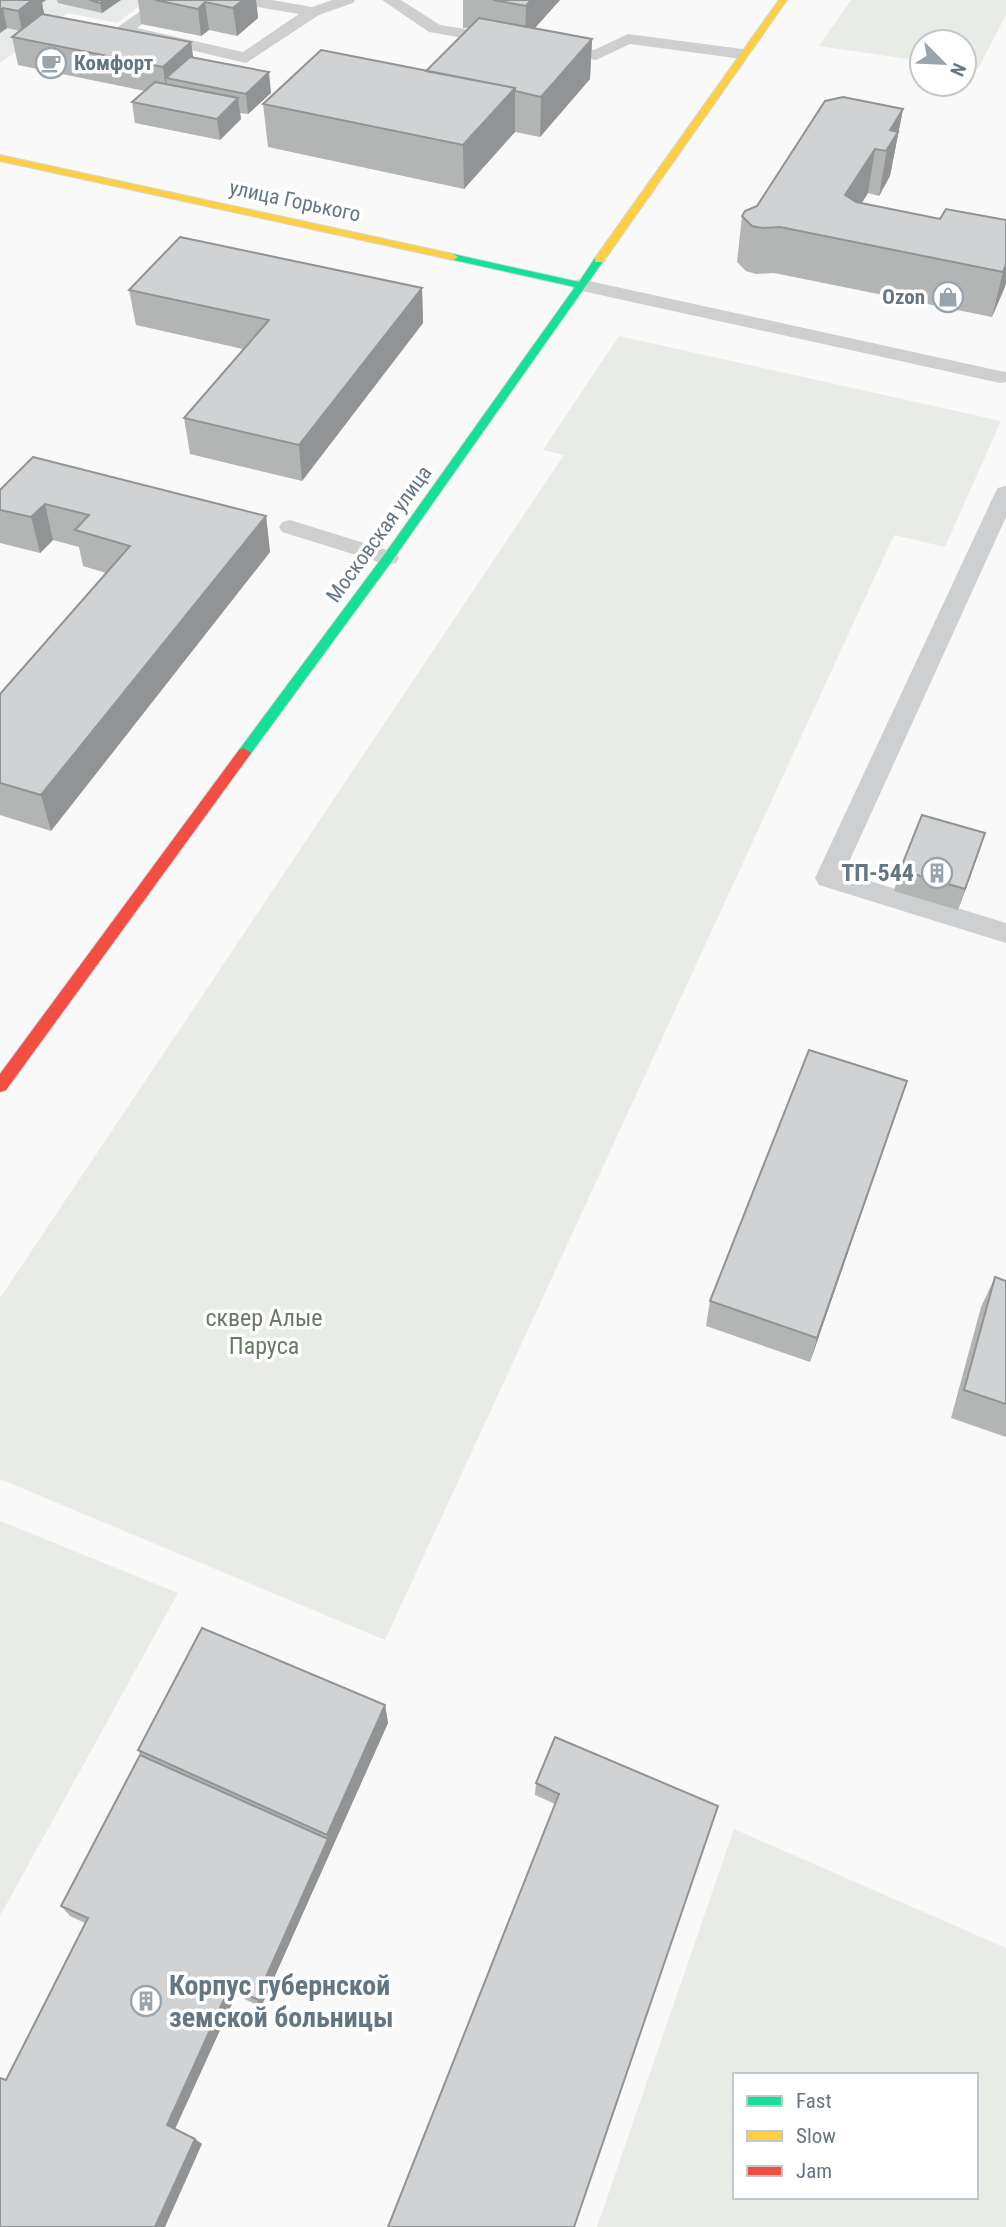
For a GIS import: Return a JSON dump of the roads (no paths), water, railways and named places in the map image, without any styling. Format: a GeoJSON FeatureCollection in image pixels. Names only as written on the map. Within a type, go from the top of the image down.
{"type":"FeatureCollection","features":[{"type":"Feature","properties":{"kind":"main road","name":"Московская улица"},"geometry":{"type":"LineString","coordinates":[[0,1086],[388,558],[781,0]]}},
{"type":"Feature","properties":{"kind":"main road","name":"улица Горького"},"geometry":{"type":"LineString","coordinates":[[0,158],[580,285]]}},
{"type":"Feature","properties":{"kind":"lane"},"geometry":{"type":"LineString","coordinates":[[166,0],[124,30],[246,58],[313,12],[347,0]]}},
{"type":"Feature","properties":{"kind":"lane"},"geometry":{"type":"LineString","coordinates":[[245,0],[313,12]]}},
{"type":"Feature","properties":{"kind":"lane"},"geometry":{"type":"LineString","coordinates":[[390,0],[435,29],[596,55],[628,39],[742,54]]}},
{"type":"Feature","properties":{"kind":"lane"},"geometry":{"type":"LineString","coordinates":[[580,285],[1000,377]]}},
{"type":"Feature","properties":{"kind":"lane"},"geometry":{"type":"LineString","coordinates":[[1006,493],[828,878],[1006,933]]}},
{"type":"Feature","properties":{"kind":"lane"},"geometry":{"type":"LineString","coordinates":[[289,527],[388,558]]}},
{"type":"Feature","properties":{"kind":"place","name":"Комфорт"},"geometry":{"type":"Point","coordinates":[51,63]}},
{"type":"Feature","properties":{"kind":"place","name":"Ozon"},"geometry":{"type":"Point","coordinates":[948,297]}},
{"type":"Feature","properties":{"kind":"place","name":"ТП-544"},"geometry":{"type":"Point","coordinates":[937,873]}},
{"type":"Feature","properties":{"kind":"place","name":"Корпус губернской земской больницы"},"geometry":{"type":"Point","coordinates":[146,2001]}},
{"type":"Feature","properties":{"kind":"park label","name":"сквер Алые Паруса"},"geometry":{"type":"Point","coordinates":[264,1332]}}]}
